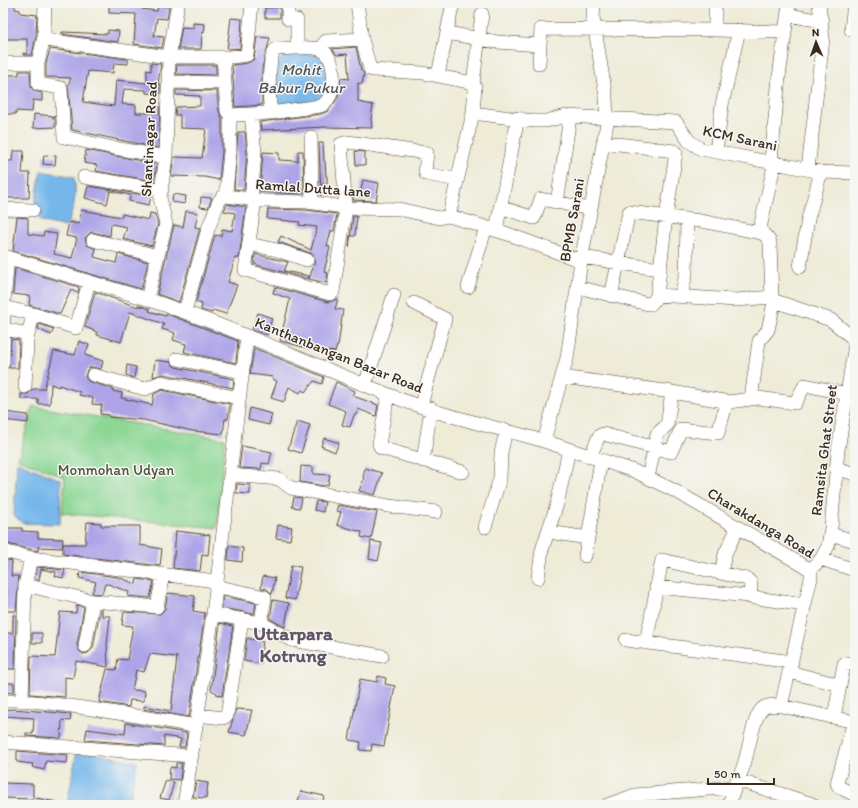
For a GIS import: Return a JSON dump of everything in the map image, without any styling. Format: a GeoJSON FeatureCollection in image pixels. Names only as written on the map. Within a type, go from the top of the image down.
{"type":"FeatureCollection","features":[{"type":"Feature","properties":{"kind":"street"},"geometry":{"type":"LineString","coordinates":[[45,3],[44,37],[38,63],[38,84],[61,88],[64,137],[166,157]]}},
{"type":"Feature","properties":{"kind":"street","name":"Shantinagar Road"},"geometry":{"type":"LineString","coordinates":[[147,298],[166,224],[160,199],[166,157],[169,57],[178,3]]}},
{"type":"Feature","properties":{"kind":"street"},"geometry":{"type":"LineString","coordinates":[[44,37],[50,41],[169,57],[245,56],[248,53],[252,3]]}},
{"type":"Feature","properties":{"kind":"street"},"geometry":{"type":"LineString","coordinates":[[288,3],[288,19],[297,20],[297,48]]}},
{"type":"Feature","properties":{"kind":"street"},"geometry":{"type":"LineString","coordinates":[[357,3],[362,40],[369,67],[372,70],[438,75],[473,83]]}},
{"type":"Feature","properties":{"kind":"street"},"geometry":{"type":"LineString","coordinates":[[438,75],[453,3]]}},
{"type":"Feature","properties":{"kind":"street","name":"BPMB Sarani"},"geometry":{"type":"LineString","coordinates":[[544,441],[567,358],[581,259],[607,118],[606,97],[593,17],[594,3]]}},
{"type":"Feature","properties":{"kind":"street"},"geometry":{"type":"LineString","coordinates":[[715,3],[715,30]]}},
{"type":"Feature","properties":{"kind":"street"},"geometry":{"type":"LineString","coordinates":[[808,169],[823,39],[820,3]]}},
{"type":"Feature","properties":{"kind":"street"},"geometry":{"type":"LineString","coordinates":[[851,30],[854,3]]}},
{"type":"Feature","properties":{"kind":"street"},"geometry":{"type":"LineString","coordinates":[[761,233],[760,225],[773,161],[788,9],[822,21]]}},
{"type":"Feature","properties":{"kind":"street"},"geometry":{"type":"LineString","coordinates":[[482,14],[473,83],[475,87],[473,112],[449,216],[581,259],[659,269]]}},
{"type":"Feature","properties":{"kind":"street"},"geometry":{"type":"LineString","coordinates":[[539,64],[542,23],[595,30],[739,30],[785,32]]}},
{"type":"Feature","properties":{"kind":"street"},"geometry":{"type":"LineString","coordinates":[[716,152],[722,105],[739,30]]}},
{"type":"Feature","properties":{"kind":"street"},"geometry":{"type":"LineString","coordinates":[[447,33],[540,45]]}},
{"type":"Feature","properties":{"kind":"street"},"geometry":{"type":"LineString","coordinates":[[320,48],[326,41],[362,40]]}},
{"type":"Feature","properties":{"kind":"street"},"geometry":{"type":"LineString","coordinates":[[230,115],[271,113],[320,106],[326,103],[332,94],[333,74],[332,65],[325,52],[320,48],[297,48],[276,49],[273,52],[270,80],[271,113]]}},
{"type":"Feature","properties":{"kind":"street"},"geometry":{"type":"LineString","coordinates":[[185,311],[208,229],[219,201],[226,193],[230,152],[230,115],[227,111],[222,57]]}},
{"type":"Feature","properties":{"kind":"street"},"geometry":{"type":"LineString","coordinates":[[3,63],[38,63]]}},
{"type":"Feature","properties":{"kind":"street"},"geometry":{"type":"LineString","coordinates":[[168,82],[225,84]]}},
{"type":"Feature","properties":{"kind":"street","name":"KCM Sarani"},"geometry":{"type":"LineString","coordinates":[[473,112],[546,121],[570,117],[676,122],[685,137],[701,149],[773,161],[821,172],[855,173]]}},
{"type":"Feature","properties":{"kind":"street"},"geometry":{"type":"LineString","coordinates":[[251,114],[255,153],[253,200],[245,270],[332,293],[346,208],[342,143],[427,153],[424,171],[426,174],[458,180]]}},
{"type":"Feature","properties":{"kind":"street"},"geometry":{"type":"LineString","coordinates":[[557,202],[570,117]]}},
{"type":"Feature","properties":{"kind":"street"},"geometry":{"type":"LineString","coordinates":[[468,287],[500,207],[518,118]]}},
{"type":"Feature","properties":{"kind":"street"},"geometry":{"type":"LineString","coordinates":[[311,137],[312,203]]}},
{"type":"Feature","properties":{"kind":"street"},"geometry":{"type":"LineString","coordinates":[[603,142],[676,152],[656,292],[658,295]]}},
{"type":"Feature","properties":{"kind":"street"},"geometry":{"type":"LineString","coordinates":[[800,268],[808,219],[821,172]]}},
{"type":"Feature","properties":{"kind":"street"},"geometry":{"type":"LineString","coordinates":[[84,177],[162,190]]}},
{"type":"Feature","properties":{"kind":"street","name":"Ramlal Dutta lane"},"geometry":{"type":"LineString","coordinates":[[226,193],[227,196],[253,200],[312,203],[346,208],[399,209],[439,218],[449,216]]}},
{"type":"Feature","properties":{"kind":"street"},"geometry":{"type":"LineString","coordinates":[[500,207],[534,218],[540,200],[590,209]]}},
{"type":"Feature","properties":{"kind":"street"},"geometry":{"type":"LineString","coordinates":[[3,209],[33,210]]}},
{"type":"Feature","properties":{"kind":"street"},"geometry":{"type":"LineString","coordinates":[[611,296],[619,263],[628,212],[688,220],[761,233],[769,239],[770,243],[773,300],[768,330],[759,341],[751,398]]}},
{"type":"Feature","properties":{"kind":"street"},"geometry":{"type":"LineString","coordinates":[[681,296],[686,274],[688,220]]}},
{"type":"Feature","properties":{"kind":"street"},"geometry":{"type":"LineString","coordinates":[[93,240],[158,256]]}},
{"type":"Feature","properties":{"kind":"street"},"geometry":{"type":"LineString","coordinates":[[249,244],[277,250],[307,260]]}},
{"type":"Feature","properties":{"kind":"street"},"geometry":{"type":"LineString","coordinates":[[3,363],[6,256]]}},
{"type":"Feature","properties":{"kind":"street","name":"Kanthanbangan Bazar Road"},"geometry":{"type":"LineString","coordinates":[[6,256],[89,282],[147,298],[185,311],[388,395],[544,441]]}},
{"type":"Feature","properties":{"kind":"street"},"geometry":{"type":"LineString","coordinates":[[4,307],[33,314],[76,328],[89,282]]}},
{"type":"Feature","properties":{"kind":"street"},"geometry":{"type":"LineString","coordinates":[[577,287],[650,304],[658,295]]}},
{"type":"Feature","properties":{"kind":"street"},"geometry":{"type":"LineString","coordinates":[[365,385],[394,295]]}},
{"type":"Feature","properties":{"kind":"street"},"geometry":{"type":"LineString","coordinates":[[658,295],[736,300],[773,300],[831,320],[855,340]]}},
{"type":"Feature","properties":{"kind":"street"},"geometry":{"type":"LineString","coordinates":[[414,303],[445,319],[426,407],[423,461]]}},
{"type":"Feature","properties":{"kind":"street"},"geometry":{"type":"LineString","coordinates":[[25,387],[28,334],[33,314]]}},
{"type":"Feature","properties":{"kind":"street"},"geometry":{"type":"LineString","coordinates":[[4,329],[28,334]]}},
{"type":"Feature","properties":{"kind":"street"},"geometry":{"type":"LineString","coordinates":[[184,805],[213,614],[247,336]]}},
{"type":"Feature","properties":{"kind":"street","name":"Ramsita Ghat Street"},"geometry":{"type":"LineString","coordinates":[[811,570],[821,559],[828,546],[836,468],[855,344]]}},
{"type":"Feature","properties":{"kind":"street"},"geometry":{"type":"LineString","coordinates":[[177,359],[242,372]]}},
{"type":"Feature","properties":{"kind":"street"},"geometry":{"type":"LineString","coordinates":[[93,375],[146,389],[161,382],[239,398]]}},
{"type":"Feature","properties":{"kind":"street"},"geometry":{"type":"LineString","coordinates":[[562,377],[672,392],[727,402],[751,398],[795,403],[805,385],[847,394]]}},
{"type":"Feature","properties":{"kind":"street"},"geometry":{"type":"LineString","coordinates":[[648,478],[658,433],[667,425],[672,392]]}},
{"type":"Feature","properties":{"kind":"street"},"geometry":{"type":"LineString","coordinates":[[388,395],[380,446],[382,449],[463,472]]}},
{"type":"Feature","properties":{"kind":"street"},"geometry":{"type":"LineString","coordinates":[[585,556],[599,436],[603,434],[671,452],[679,431],[682,429],[716,434],[727,402]]}},
{"type":"Feature","properties":{"kind":"street"},"geometry":{"type":"LineString","coordinates":[[486,527],[500,478],[501,452],[506,430]]}},
{"type":"Feature","properties":{"kind":"street","name":"Charakdanga Road"},"geometry":{"type":"LineString","coordinates":[[544,441],[634,471],[677,492],[811,570],[805,605],[781,706]]}},
{"type":"Feature","properties":{"kind":"street"},"geometry":{"type":"LineString","coordinates":[[538,578],[542,550],[557,504],[569,450]]}},
{"type":"Feature","properties":{"kind":"street"},"geometry":{"type":"LineString","coordinates":[[836,468],[855,474]]}},
{"type":"Feature","properties":{"kind":"street"},"geometry":{"type":"LineString","coordinates":[[231,475],[279,480],[291,488],[389,506],[436,512]]}},
{"type":"Feature","properties":{"kind":"street"},"geometry":{"type":"LineString","coordinates":[[720,573],[725,554],[738,527]]}},
{"type":"Feature","properties":{"kind":"street"},"geometry":{"type":"LineString","coordinates":[[549,532],[588,538]]}},
{"type":"Feature","properties":{"kind":"street"},"geometry":{"type":"LineString","coordinates":[[830,534],[855,541]]}},
{"type":"Feature","properties":{"kind":"street"},"geometry":{"type":"LineString","coordinates":[[3,551],[31,558],[163,574],[216,584],[265,597],[261,623]]}},
{"type":"Feature","properties":{"kind":"street"},"geometry":{"type":"LineString","coordinates":[[22,701],[25,585],[31,558]]}},
{"type":"Feature","properties":{"kind":"street"},"geometry":{"type":"LineString","coordinates":[[821,559],[855,570]]}},
{"type":"Feature","properties":{"kind":"street"},"geometry":{"type":"LineString","coordinates":[[646,643],[662,560],[748,580],[751,583],[749,596]]}},
{"type":"Feature","properties":{"kind":"street"},"geometry":{"type":"LineString","coordinates":[[25,585],[93,601],[157,607],[163,574]]}},
{"type":"Feature","properties":{"kind":"street"},"geometry":{"type":"LineString","coordinates":[[656,588],[749,596],[805,605]]}},
{"type":"Feature","properties":{"kind":"street"},"geometry":{"type":"LineString","coordinates":[[85,646],[93,601]]}},
{"type":"Feature","properties":{"kind":"street"},"geometry":{"type":"LineString","coordinates":[[213,614],[261,623],[292,640],[382,656]]}},
{"type":"Feature","properties":{"kind":"street"},"geometry":{"type":"LineString","coordinates":[[3,702],[7,700],[22,701],[197,721],[223,718],[227,716],[242,619]]}},
{"type":"Feature","properties":{"kind":"street"},"geometry":{"type":"LineString","coordinates":[[626,640],[791,667],[840,685]]}},
{"type":"Feature","properties":{"kind":"street"},"geometry":{"type":"LineString","coordinates":[[834,717],[845,664],[855,663]]}},
{"type":"Feature","properties":{"kind":"street"},"geometry":{"type":"LineString","coordinates":[[729,805],[735,783],[745,763],[758,714],[764,707],[770,705],[855,722],[837,783],[839,787],[855,795]]}},
{"type":"Feature","properties":{"kind":"street"},"geometry":{"type":"LineString","coordinates":[[3,742],[192,756]]}},
{"type":"Feature","properties":{"kind":"street"},"geometry":{"type":"LineString","coordinates":[[607,805],[627,797],[643,794],[735,783],[812,804]]}},
{"type":"Feature","properties":{"kind":"green space","name":"Monmohan Udyan"},"geometry":{"type":"Polygon","coordinates":[[[33,406],[225,439],[217,528],[62,513],[65,477],[18,459],[33,406]]]}},
{"type":"Feature","properties":{"kind":"water","name":"Mohit Babur Pukur"},"geometry":{"type":"Polygon","coordinates":[[[291,50],[317,55],[329,62],[333,90],[316,103],[284,107],[274,98],[275,71],[277,65],[280,60],[291,50]]]}},
{"type":"Feature","properties":{"kind":"water"},"geometry":{"type":"Polygon","coordinates":[[[41,171],[74,177],[74,203],[71,215],[65,227],[41,221],[34,210],[41,171]]]}},
{"type":"Feature","properties":{"kind":"water"},"geometry":{"type":"Polygon","coordinates":[[[17,462],[61,480],[60,524],[22,523],[14,515],[17,462]]]}},
{"type":"Feature","properties":{"kind":"water"},"geometry":{"type":"Polygon","coordinates":[[[77,750],[137,762],[129,805],[67,805],[77,750]]]}},
{"type":"Feature","properties":{"kind":"building"},"geometry":{"type":"Polygon","coordinates":[[[6,3],[15,3],[15,9],[20,10],[20,13],[37,15],[36,36],[32,55],[23,55],[23,53],[27,54],[27,39],[6,39],[6,3]]]}},
{"type":"Feature","properties":{"kind":"building"},"geometry":{"type":"Polygon","coordinates":[[[109,3],[142,3],[142,9],[157,11],[158,5],[169,7],[167,19],[157,18],[154,36],[164,37],[162,48],[134,44],[136,14],[109,13],[109,3]]]}},
{"type":"Feature","properties":{"kind":"building"},"geometry":{"type":"Polygon","coordinates":[[[280,7],[280,18],[265,18],[265,8],[280,7]]]}},
{"type":"Feature","properties":{"kind":"building"},"geometry":{"type":"Polygon","coordinates":[[[231,18],[242,19],[240,48],[227,49],[231,18]]]}},
{"type":"Feature","properties":{"kind":"building"},"geometry":{"type":"Polygon","coordinates":[[[193,23],[205,24],[204,33],[202,32],[201,49],[178,49],[182,27],[193,28],[193,23]]]}},
{"type":"Feature","properties":{"kind":"building"},"geometry":{"type":"Polygon","coordinates":[[[108,30],[119,31],[118,42],[62,34],[62,32],[108,34],[108,30]]]}},
{"type":"Feature","properties":{"kind":"building"},"geometry":{"type":"Polygon","coordinates":[[[257,37],[270,38],[262,68],[262,105],[235,107],[232,65],[248,63],[254,59],[257,37]]]}},
{"type":"Feature","properties":{"kind":"building"},"geometry":{"type":"Polygon","coordinates":[[[356,47],[361,70],[364,74],[362,84],[358,83],[358,102],[373,105],[371,119],[372,128],[326,127],[261,130],[260,122],[321,114],[328,111],[338,98],[341,78],[349,79],[347,54],[337,55],[332,49],[356,47]]]}},
{"type":"Feature","properties":{"kind":"building"},"geometry":{"type":"Polygon","coordinates":[[[50,49],[128,59],[128,64],[114,63],[113,73],[88,71],[83,102],[105,105],[114,106],[116,80],[147,83],[147,70],[151,71],[151,63],[161,64],[158,84],[160,84],[160,94],[146,93],[146,90],[124,89],[122,104],[136,105],[136,113],[151,113],[151,107],[160,107],[158,148],[72,130],[68,85],[71,78],[46,77],[46,64],[50,49]]]}},
{"type":"Feature","properties":{"kind":"building"},"geometry":{"type":"Polygon","coordinates":[[[177,65],[216,65],[216,75],[176,74],[177,65]]]}},
{"type":"Feature","properties":{"kind":"building"},"geometry":{"type":"Polygon","coordinates":[[[19,71],[30,71],[31,87],[34,91],[42,93],[42,101],[33,100],[32,112],[16,111],[16,114],[3,114],[3,75],[19,75],[19,71]]]}},
{"type":"Feature","properties":{"kind":"building"},"geometry":{"type":"Polygon","coordinates":[[[176,90],[217,91],[219,112],[222,118],[222,152],[219,180],[205,177],[171,176],[174,157],[202,158],[206,129],[180,128],[180,115],[175,115],[176,107],[200,106],[200,96],[176,95],[176,90]]]}},
{"type":"Feature","properties":{"kind":"building"},"geometry":{"type":"Polygon","coordinates":[[[34,114],[53,116],[53,119],[55,116],[55,127],[33,128],[34,114]]]}},
{"type":"Feature","properties":{"kind":"building"},"geometry":{"type":"Polygon","coordinates":[[[238,132],[245,132],[247,153],[244,190],[234,189],[238,132]]]}},
{"type":"Feature","properties":{"kind":"building"},"geometry":{"type":"Polygon","coordinates":[[[319,143],[323,143],[327,176],[327,184],[322,184],[321,196],[319,143]]]}},
{"type":"Feature","properties":{"kind":"building"},"geometry":{"type":"Polygon","coordinates":[[[86,150],[157,164],[154,181],[96,171],[97,165],[84,163],[86,150]]]}},
{"type":"Feature","properties":{"kind":"building"},"geometry":{"type":"Polygon","coordinates":[[[13,151],[24,151],[22,173],[30,173],[29,198],[3,198],[3,161],[12,161],[13,151]]]}},
{"type":"Feature","properties":{"kind":"building"},"geometry":{"type":"Polygon","coordinates":[[[298,151],[303,151],[304,194],[260,192],[263,152],[279,153],[279,160],[298,161],[298,151]]]}},
{"type":"Feature","properties":{"kind":"building"},"geometry":{"type":"Polygon","coordinates":[[[355,151],[365,152],[365,165],[356,165],[355,151]]]}},
{"type":"Feature","properties":{"kind":"building"},"geometry":{"type":"Polygon","coordinates":[[[44,155],[56,156],[55,165],[43,164],[44,155]]]}},
{"type":"Feature","properties":{"kind":"building"},"geometry":{"type":"Polygon","coordinates":[[[363,180],[379,183],[376,201],[353,200],[353,195],[360,195],[363,180]]]}},
{"type":"Feature","properties":{"kind":"building"},"geometry":{"type":"Polygon","coordinates":[[[88,186],[151,196],[149,205],[129,201],[131,195],[110,191],[107,204],[85,198],[88,186]]]}},
{"type":"Feature","properties":{"kind":"building"},"geometry":{"type":"Polygon","coordinates":[[[173,194],[186,196],[185,204],[172,202],[173,194]]]}},
{"type":"Feature","properties":{"kind":"building"},"geometry":{"type":"Polygon","coordinates":[[[201,197],[212,198],[208,208],[200,207],[201,197]]]}},
{"type":"Feature","properties":{"kind":"building"},"geometry":{"type":"Polygon","coordinates":[[[227,204],[246,207],[239,258],[235,258],[228,282],[237,285],[226,314],[213,310],[212,313],[201,310],[202,304],[196,302],[215,235],[221,236],[222,229],[232,231],[235,213],[224,211],[227,204]]]}},
{"type":"Feature","properties":{"kind":"building"},"geometry":{"type":"Polygon","coordinates":[[[268,209],[306,210],[337,214],[334,231],[331,231],[327,246],[330,247],[324,272],[328,273],[326,283],[309,279],[315,262],[313,254],[278,242],[281,236],[311,250],[317,227],[299,225],[300,222],[267,219],[268,209]]]}},
{"type":"Feature","properties":{"kind":"building"},"geometry":{"type":"Polygon","coordinates":[[[81,210],[122,217],[122,214],[149,220],[150,213],[155,214],[158,224],[152,246],[123,239],[127,227],[111,224],[110,236],[91,232],[85,238],[87,245],[96,249],[94,257],[116,263],[118,254],[148,262],[141,289],[13,251],[17,217],[28,218],[28,234],[43,236],[44,232],[57,234],[54,254],[72,258],[77,238],[66,236],[69,222],[79,224],[81,210]]]}},
{"type":"Feature","properties":{"kind":"building"},"geometry":{"type":"Polygon","coordinates":[[[186,211],[198,213],[195,227],[200,228],[179,302],[157,294],[174,225],[183,227],[186,211]]]}},
{"type":"Feature","properties":{"kind":"building"},"geometry":{"type":"Polygon","coordinates":[[[353,216],[357,216],[355,236],[350,236],[353,216]]]}},
{"type":"Feature","properties":{"kind":"building"},"geometry":{"type":"Polygon","coordinates":[[[255,254],[288,262],[284,271],[309,276],[308,279],[254,264],[255,254]]]}},
{"type":"Feature","properties":{"kind":"building"},"geometry":{"type":"Polygon","coordinates":[[[15,268],[79,287],[78,293],[71,290],[60,314],[29,305],[30,296],[13,294],[15,268]]]}},
{"type":"Feature","properties":{"kind":"building"},"geometry":{"type":"Polygon","coordinates":[[[275,287],[328,302],[338,299],[335,309],[343,310],[338,346],[335,352],[327,351],[327,353],[280,341],[290,299],[273,293],[275,287]]]}},
{"type":"Feature","properties":{"kind":"building"},"geometry":{"type":"Polygon","coordinates":[[[95,292],[138,307],[138,305],[150,309],[149,311],[166,316],[167,314],[238,341],[236,363],[184,352],[186,344],[173,340],[175,333],[162,329],[164,324],[130,312],[121,342],[97,335],[97,332],[85,327],[95,292]]]}},
{"type":"Feature","properties":{"kind":"building"},"geometry":{"type":"Polygon","coordinates":[[[258,313],[272,318],[267,335],[252,330],[258,313]]]}},
{"type":"Feature","properties":{"kind":"building"},"geometry":{"type":"Polygon","coordinates":[[[39,324],[54,329],[51,335],[38,329],[39,324]]]}},
{"type":"Feature","properties":{"kind":"building"},"geometry":{"type":"Polygon","coordinates":[[[11,339],[19,340],[18,368],[9,368],[11,339]]]}},
{"type":"Feature","properties":{"kind":"building"},"geometry":{"type":"Polygon","coordinates":[[[79,341],[89,345],[85,355],[103,361],[101,369],[91,367],[87,370],[85,377],[88,381],[122,393],[121,398],[152,405],[154,394],[162,390],[230,404],[228,419],[225,419],[223,434],[193,431],[144,420],[109,417],[109,415],[100,414],[102,405],[92,404],[93,398],[79,395],[80,392],[59,385],[59,387],[51,384],[50,404],[38,404],[38,399],[21,399],[21,394],[28,394],[33,389],[44,389],[54,351],[75,355],[79,341]]]}},
{"type":"Feature","properties":{"kind":"building"},"geometry":{"type":"Polygon","coordinates":[[[254,348],[324,377],[322,384],[314,381],[305,392],[302,390],[300,393],[289,387],[284,402],[271,398],[277,381],[272,379],[273,377],[250,374],[254,348]]]}},
{"type":"Feature","properties":{"kind":"building"},"geometry":{"type":"Polygon","coordinates":[[[155,360],[170,362],[175,367],[234,379],[233,388],[163,374],[153,377],[155,360]]]}},
{"type":"Feature","properties":{"kind":"building"},"geometry":{"type":"Polygon","coordinates":[[[127,365],[136,367],[134,378],[126,375],[127,365]]]}},
{"type":"Feature","properties":{"kind":"building"},"geometry":{"type":"Polygon","coordinates":[[[336,382],[355,391],[353,396],[378,405],[376,416],[358,409],[356,415],[354,415],[350,427],[342,425],[346,411],[328,404],[336,382]]]}},
{"type":"Feature","properties":{"kind":"building"},"geometry":{"type":"Polygon","coordinates":[[[250,408],[272,414],[269,425],[248,420],[250,408]]]}},
{"type":"Feature","properties":{"kind":"building"},"geometry":{"type":"Polygon","coordinates":[[[4,412],[28,415],[28,423],[3,420],[4,412]]]}},
{"type":"Feature","properties":{"kind":"building"},"geometry":{"type":"Polygon","coordinates":[[[297,421],[310,425],[301,453],[288,449],[297,421]]]}},
{"type":"Feature","properties":{"kind":"building"},"geometry":{"type":"Polygon","coordinates":[[[324,438],[339,443],[335,452],[321,446],[324,438]]]}},
{"type":"Feature","properties":{"kind":"building"},"geometry":{"type":"Polygon","coordinates":[[[242,446],[272,452],[269,464],[262,463],[261,469],[239,468],[242,446]]]}},
{"type":"Feature","properties":{"kind":"building"},"geometry":{"type":"Polygon","coordinates":[[[301,466],[313,467],[313,474],[330,475],[328,485],[325,486],[300,482],[301,466]]]}},
{"type":"Feature","properties":{"kind":"building"},"geometry":{"type":"Polygon","coordinates":[[[365,468],[382,473],[375,495],[359,491],[364,478],[365,468]]]}},
{"type":"Feature","properties":{"kind":"building"},"geometry":{"type":"Polygon","coordinates":[[[237,484],[250,485],[250,494],[236,493],[237,484]]]}},
{"type":"Feature","properties":{"kind":"building"},"geometry":{"type":"Polygon","coordinates":[[[294,497],[302,498],[300,508],[292,507],[294,497]]]}},
{"type":"Feature","properties":{"kind":"building"},"geometry":{"type":"Polygon","coordinates":[[[316,501],[325,502],[323,512],[314,510],[316,501]]]}},
{"type":"Feature","properties":{"kind":"building"},"geometry":{"type":"Polygon","coordinates":[[[338,505],[377,512],[371,539],[361,537],[362,532],[337,525],[341,512],[336,511],[338,505]]]}},
{"type":"Feature","properties":{"kind":"building"},"geometry":{"type":"Polygon","coordinates":[[[87,522],[101,523],[101,526],[140,526],[140,545],[162,549],[160,566],[63,554],[63,544],[85,544],[87,522]]]}},
{"type":"Feature","properties":{"kind":"building"},"geometry":{"type":"Polygon","coordinates":[[[278,525],[292,527],[290,540],[276,538],[278,525]]]}},
{"type":"Feature","properties":{"kind":"building"},"geometry":{"type":"Polygon","coordinates":[[[22,528],[22,531],[38,532],[38,538],[63,539],[62,548],[38,547],[38,551],[3,543],[3,529],[22,528]]]}},
{"type":"Feature","properties":{"kind":"building"},"geometry":{"type":"Polygon","coordinates":[[[176,531],[210,535],[208,555],[202,554],[200,571],[173,568],[176,531]]]}},
{"type":"Feature","properties":{"kind":"building"},"geometry":{"type":"Polygon","coordinates":[[[371,541],[382,543],[378,561],[369,559],[371,541]]]}},
{"type":"Feature","properties":{"kind":"building"},"geometry":{"type":"Polygon","coordinates":[[[229,546],[243,548],[242,562],[228,560],[229,546]]]}},
{"type":"Feature","properties":{"kind":"building"},"geometry":{"type":"Polygon","coordinates":[[[3,559],[12,561],[11,576],[19,576],[16,611],[3,611],[3,559]]]}},
{"type":"Feature","properties":{"kind":"building"},"geometry":{"type":"Polygon","coordinates":[[[291,566],[301,567],[295,600],[285,598],[291,566]]]}},
{"type":"Feature","properties":{"kind":"building"},"geometry":{"type":"Polygon","coordinates":[[[37,567],[65,570],[63,578],[55,576],[56,572],[41,569],[39,580],[35,579],[37,567]]]}},
{"type":"Feature","properties":{"kind":"building"},"geometry":{"type":"Polygon","coordinates":[[[80,572],[118,577],[136,584],[137,579],[154,581],[150,598],[128,596],[129,592],[108,584],[105,584],[102,594],[92,593],[96,582],[79,578],[80,572]]]}},
{"type":"Feature","properties":{"kind":"building"},"geometry":{"type":"Polygon","coordinates":[[[263,576],[275,578],[272,594],[267,589],[261,588],[263,576]]]}},
{"type":"Feature","properties":{"kind":"building"},"geometry":{"type":"Polygon","coordinates":[[[168,593],[195,596],[193,611],[205,613],[189,717],[144,709],[144,706],[171,711],[177,657],[150,654],[144,672],[136,670],[132,690],[145,691],[144,701],[130,700],[129,707],[99,702],[107,669],[116,670],[118,659],[127,660],[133,626],[122,625],[124,612],[160,614],[165,609],[168,593]]]}},
{"type":"Feature","properties":{"kind":"building"},"geometry":{"type":"Polygon","coordinates":[[[223,596],[256,603],[254,614],[222,608],[223,596]]]}},
{"type":"Feature","properties":{"kind":"building"},"geometry":{"type":"Polygon","coordinates":[[[273,600],[289,603],[285,627],[270,619],[273,600]]]}},
{"type":"Feature","properties":{"kind":"building"},"geometry":{"type":"Polygon","coordinates":[[[77,605],[84,607],[77,645],[80,652],[83,654],[88,653],[93,648],[100,610],[102,610],[102,616],[110,616],[107,644],[108,667],[76,661],[73,678],[65,677],[65,697],[30,694],[31,656],[55,657],[60,612],[76,613],[77,605]]]}},
{"type":"Feature","properties":{"kind":"building"},"geometry":{"type":"Polygon","coordinates":[[[13,615],[16,615],[15,669],[3,669],[3,633],[13,633],[13,615]]]}},
{"type":"Feature","properties":{"kind":"building"},"geometry":{"type":"Polygon","coordinates":[[[220,623],[233,626],[222,696],[217,695],[217,693],[211,690],[220,623]]]}},
{"type":"Feature","properties":{"kind":"building"},"geometry":{"type":"Polygon","coordinates":[[[32,633],[42,633],[42,643],[32,643],[32,633]]]}},
{"type":"Feature","properties":{"kind":"building"},"geometry":{"type":"Polygon","coordinates":[[[247,638],[263,642],[261,664],[244,661],[247,638]]]}},
{"type":"Feature","properties":{"kind":"building"},"geometry":{"type":"Polygon","coordinates":[[[378,676],[386,678],[385,684],[395,686],[384,746],[372,744],[371,751],[360,750],[361,742],[349,740],[360,679],[377,682],[378,676]]]}},
{"type":"Feature","properties":{"kind":"building"},"geometry":{"type":"Polygon","coordinates":[[[3,683],[14,683],[14,693],[3,692],[3,683]]]}},
{"type":"Feature","properties":{"kind":"building"},"geometry":{"type":"Polygon","coordinates":[[[14,709],[71,714],[70,721],[62,720],[61,738],[26,736],[26,733],[33,734],[34,718],[4,716],[4,710],[14,709]]]}},
{"type":"Feature","properties":{"kind":"building"},"geometry":{"type":"Polygon","coordinates":[[[236,709],[252,710],[246,735],[229,732],[236,709]]]}},
{"type":"Feature","properties":{"kind":"building"},"geometry":{"type":"Polygon","coordinates":[[[126,723],[187,733],[185,747],[179,747],[181,739],[164,736],[164,746],[85,740],[87,729],[125,734],[126,723]]]}},
{"type":"Feature","properties":{"kind":"building"},"geometry":{"type":"Polygon","coordinates":[[[17,751],[68,755],[67,763],[46,761],[44,770],[32,767],[33,764],[17,762],[17,751]]]}},
{"type":"Feature","properties":{"kind":"building"},"geometry":{"type":"Polygon","coordinates":[[[176,763],[182,763],[180,780],[169,779],[170,767],[176,768],[176,763]]]}},
{"type":"Feature","properties":{"kind":"building"},"geometry":{"type":"Polygon","coordinates":[[[166,780],[174,782],[169,800],[160,798],[166,780]]]}},
{"type":"Feature","properties":{"kind":"building"},"geometry":{"type":"Polygon","coordinates":[[[196,781],[208,783],[206,798],[193,797],[196,781]]]}},
{"type":"Feature","properties":{"kind":"building"},"geometry":{"type":"Polygon","coordinates":[[[4,783],[33,784],[33,799],[4,798],[4,783]]]}},
{"type":"Feature","properties":{"kind":"building"},"geometry":{"type":"Polygon","coordinates":[[[301,791],[324,796],[322,805],[297,805],[301,791]]]}},
{"type":"Feature","properties":{"kind":"building"},"geometry":{"type":"Polygon","coordinates":[[[36,798],[57,802],[57,805],[35,805],[36,798]]]}},
{"type":"Feature","properties":{"kind":"district","name":"Uttarpara Kotrung"},"geometry":{"type":"Point","coordinates":[293,644]}}]}
